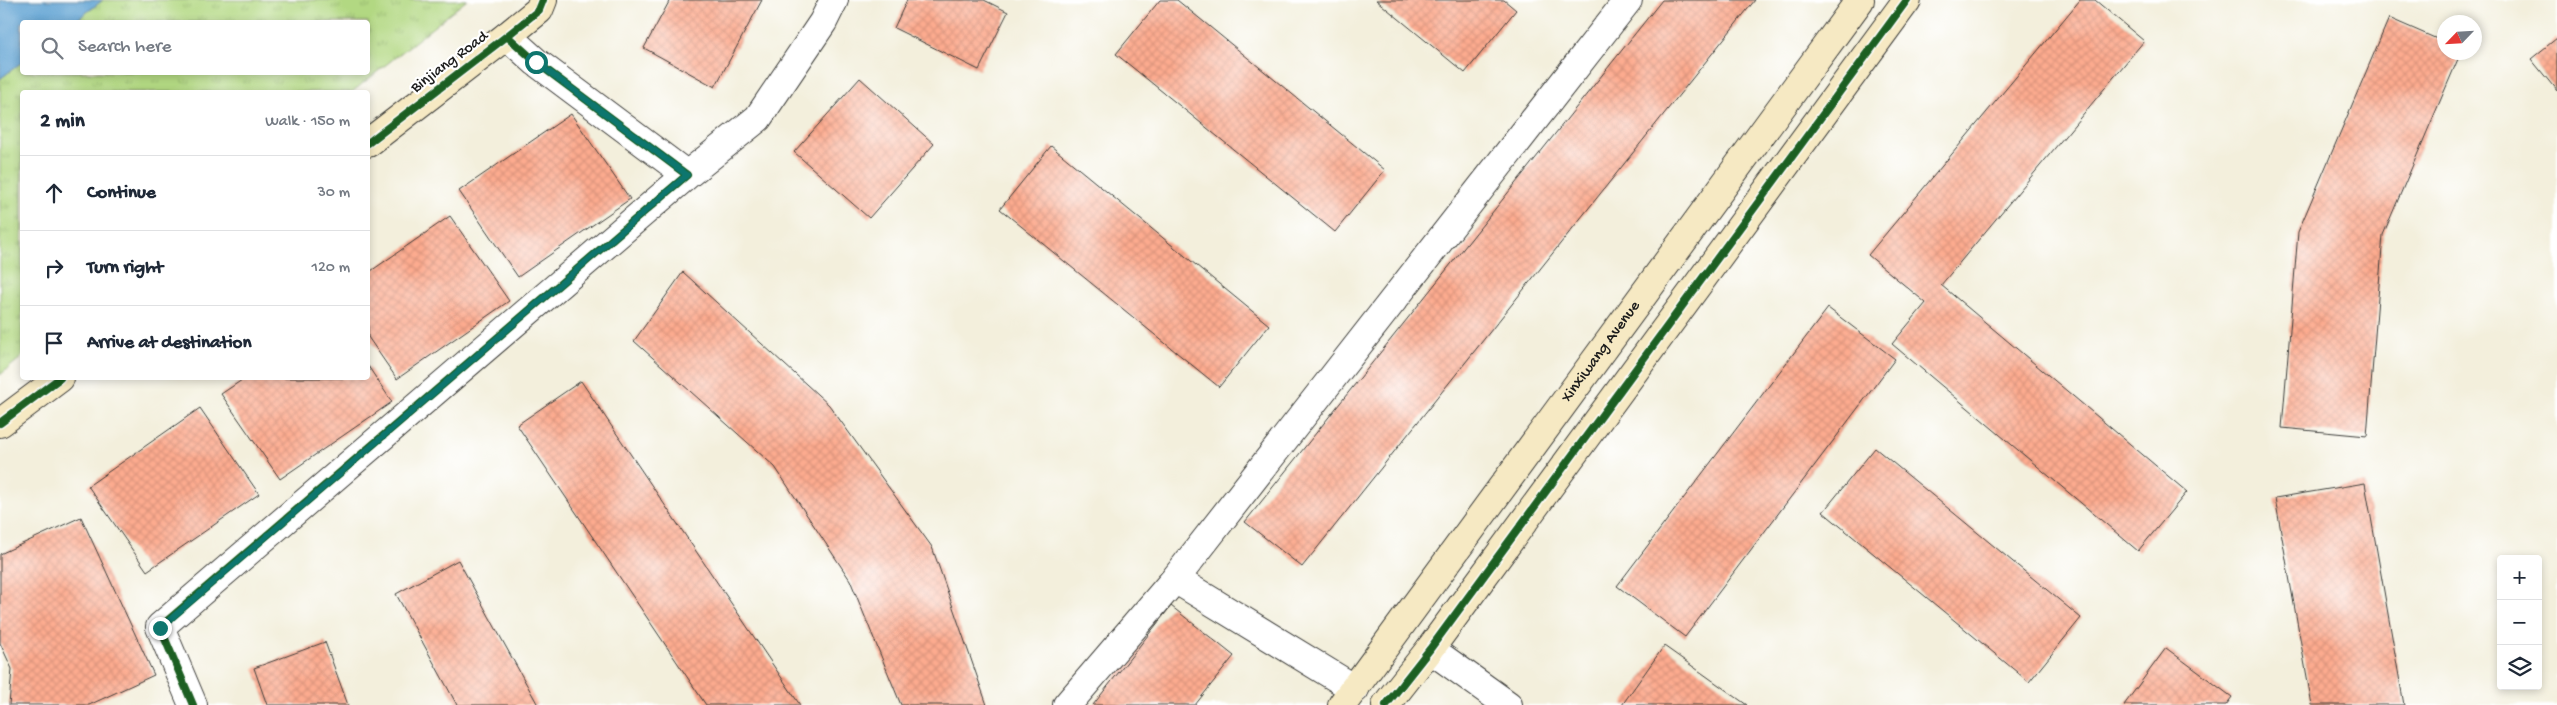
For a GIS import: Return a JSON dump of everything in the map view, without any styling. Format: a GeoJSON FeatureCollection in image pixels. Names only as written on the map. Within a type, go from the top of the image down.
{"type":"FeatureCollection","features":[{"type":"Feature","properties":{"kind":"street","name":"Binjiang Road"},"geometry":{"type":"LineString","coordinates":[[370,141],[539,10],[543,0]]}},
{"type":"Feature","properties":{"kind":"street"},"geometry":{"type":"LineString","coordinates":[[192,705],[160,628],[687,175],[758,118],[824,22],[834,0]]}},
{"type":"Feature","properties":{"kind":"street"},"geometry":{"type":"LineString","coordinates":[[1067,705],[1176,580],[1628,0]]}},
{"type":"Feature","properties":{"kind":"street","name":"Xinxiwang Avenue"},"geometry":{"type":"LineString","coordinates":[[1348,697],[1860,0]]}},
{"type":"Feature","properties":{"kind":"street"},"geometry":{"type":"LineString","coordinates":[[1386,705],[1430,649],[1907,0]]}},
{"type":"Feature","properties":{"kind":"street"},"geometry":{"type":"LineString","coordinates":[[507,36],[536,62],[687,175]]}},
{"type":"Feature","properties":{"kind":"street"},"geometry":{"type":"LineString","coordinates":[[0,423],[57,380]]}},
{"type":"Feature","properties":{"kind":"street"},"geometry":{"type":"LineString","coordinates":[[1176,580],[1348,697]]}},
{"type":"Feature","properties":{"kind":"street"},"geometry":{"type":"LineString","coordinates":[[1430,649],[1508,705]]}},
{"type":"Feature","properties":{"kind":"green space"},"geometry":{"type":"Polygon","coordinates":[[[103,0],[467,0],[354,90],[20,90],[20,359],[0,375],[0,79],[20,64],[20,75],[370,75],[370,20],[77,20],[103,0]]]}},
{"type":"Feature","properties":{"kind":"water"},"geometry":{"type":"Polygon","coordinates":[[[0,0],[103,0],[77,20],[20,20],[20,64],[0,79],[0,0]]]}},
{"type":"Feature","properties":{"kind":"building"},"geometry":{"type":"Polygon","coordinates":[[[670,0],[762,0],[715,87],[644,48],[670,0]]]}},
{"type":"Feature","properties":{"kind":"building"},"geometry":{"type":"Polygon","coordinates":[[[907,0],[984,0],[1008,12],[979,70],[894,28],[907,0]]]}},
{"type":"Feature","properties":{"kind":"building"},"geometry":{"type":"Polygon","coordinates":[[[1160,0],[1177,0],[1385,170],[1335,232],[1116,54],[1160,0]]]}},
{"type":"Feature","properties":{"kind":"building"},"geometry":{"type":"Polygon","coordinates":[[[1376,0],[1504,0],[1516,10],[1465,73],[1376,0]]]}},
{"type":"Feature","properties":{"kind":"building"},"geometry":{"type":"Polygon","coordinates":[[[1662,0],[1755,0],[1302,567],[1245,522],[1662,0]]]}},
{"type":"Feature","properties":{"kind":"building"},"geometry":{"type":"Polygon","coordinates":[[[2080,0],[2095,0],[2144,41],[1941,285],[2187,492],[2138,551],[1892,344],[1926,303],[1868,255],[2080,0]]]}},
{"type":"Feature","properties":{"kind":"building"},"geometry":{"type":"Polygon","coordinates":[[[2389,18],[2437,39],[2437,60],[2458,60],[2383,235],[2367,436],[2282,428],[2298,232],[2389,18]]]}},
{"type":"Feature","properties":{"kind":"building"},"geometry":{"type":"Polygon","coordinates":[[[2557,38],[2557,91],[2531,59],[2557,38]]]}},
{"type":"Feature","properties":{"kind":"building"},"geometry":{"type":"Polygon","coordinates":[[[860,78],[934,144],[869,218],[794,152],[860,78]]]}},
{"type":"Feature","properties":{"kind":"building"},"geometry":{"type":"Polygon","coordinates":[[[571,114],[630,199],[518,277],[459,191],[571,114]]]}},
{"type":"Feature","properties":{"kind":"building"},"geometry":{"type":"Polygon","coordinates":[[[1051,146],[1269,325],[1219,387],[1000,209],[1051,146]]]}},
{"type":"Feature","properties":{"kind":"building"},"geometry":{"type":"Polygon","coordinates":[[[450,216],[509,301],[397,379],[370,340],[370,272],[450,216]]]}},
{"type":"Feature","properties":{"kind":"building"},"geometry":{"type":"Polygon","coordinates":[[[683,272],[829,405],[932,547],[987,705],[901,705],[850,580],[775,467],[634,341],[683,272]]]}},
{"type":"Feature","properties":{"kind":"building"},"geometry":{"type":"Polygon","coordinates":[[[1828,308],[1895,359],[1685,637],[1617,586],[1828,308]]]}},
{"type":"Feature","properties":{"kind":"building"},"geometry":{"type":"Polygon","coordinates":[[[370,369],[392,402],[280,479],[221,394],[242,380],[370,380],[370,369]]]}},
{"type":"Feature","properties":{"kind":"building"},"geometry":{"type":"Polygon","coordinates":[[[581,381],[800,705],[706,705],[517,425],[581,381]]]}},
{"type":"Feature","properties":{"kind":"building"},"geometry":{"type":"Polygon","coordinates":[[[200,408],[259,494],[147,571],[88,486],[200,408]]]}},
{"type":"Feature","properties":{"kind":"building"},"geometry":{"type":"Polygon","coordinates":[[[1875,448],[2081,618],[2029,682],[1823,512],[1875,448]]]}},
{"type":"Feature","properties":{"kind":"building"},"geometry":{"type":"Polygon","coordinates":[[[2365,483],[2404,705],[2312,705],[2275,498],[2365,483]]]}},
{"type":"Feature","properties":{"kind":"building"},"geometry":{"type":"Polygon","coordinates":[[[81,517],[154,675],[89,705],[9,705],[12,669],[0,643],[0,554],[81,517]]]}},
{"type":"Feature","properties":{"kind":"building"},"geometry":{"type":"Polygon","coordinates":[[[458,560],[538,705],[457,705],[396,594],[458,560]]]}},
{"type":"Feature","properties":{"kind":"building"},"geometry":{"type":"Polygon","coordinates":[[[1171,606],[1234,656],[1195,705],[1093,705],[1171,606]]]}},
{"type":"Feature","properties":{"kind":"building"},"geometry":{"type":"Polygon","coordinates":[[[325,642],[348,705],[267,705],[254,668],[325,642]]]}},
{"type":"Feature","properties":{"kind":"building"},"geometry":{"type":"Polygon","coordinates":[[[1664,646],[1747,705],[1622,705],[1664,646]]]}},
{"type":"Feature","properties":{"kind":"building"},"geometry":{"type":"Polygon","coordinates":[[[2166,648],[2232,697],[2226,705],[2124,705],[2166,648]]]}},
{"type":"Feature","properties":{"kind":"cycle path"},"geometry":{"type":"LineString","coordinates":[[370,141],[539,10],[543,0]]}},
{"type":"Feature","properties":{"kind":"cycle path"},"geometry":{"type":"LineString","coordinates":[[1386,705],[1430,649],[1907,0]]}},
{"type":"Feature","properties":{"kind":"cycle path"},"geometry":{"type":"LineString","coordinates":[[193,705],[160,627],[687,175],[536,62],[507,36]]}},
{"type":"Feature","properties":{"kind":"cycle path"},"geometry":{"type":"LineString","coordinates":[[0,423],[57,380]]}},
{"type":"Feature","properties":{"kind":"route"},"geometry":{"type":"LineString","coordinates":[[160,628],[687,175],[536,62]]}}]}
